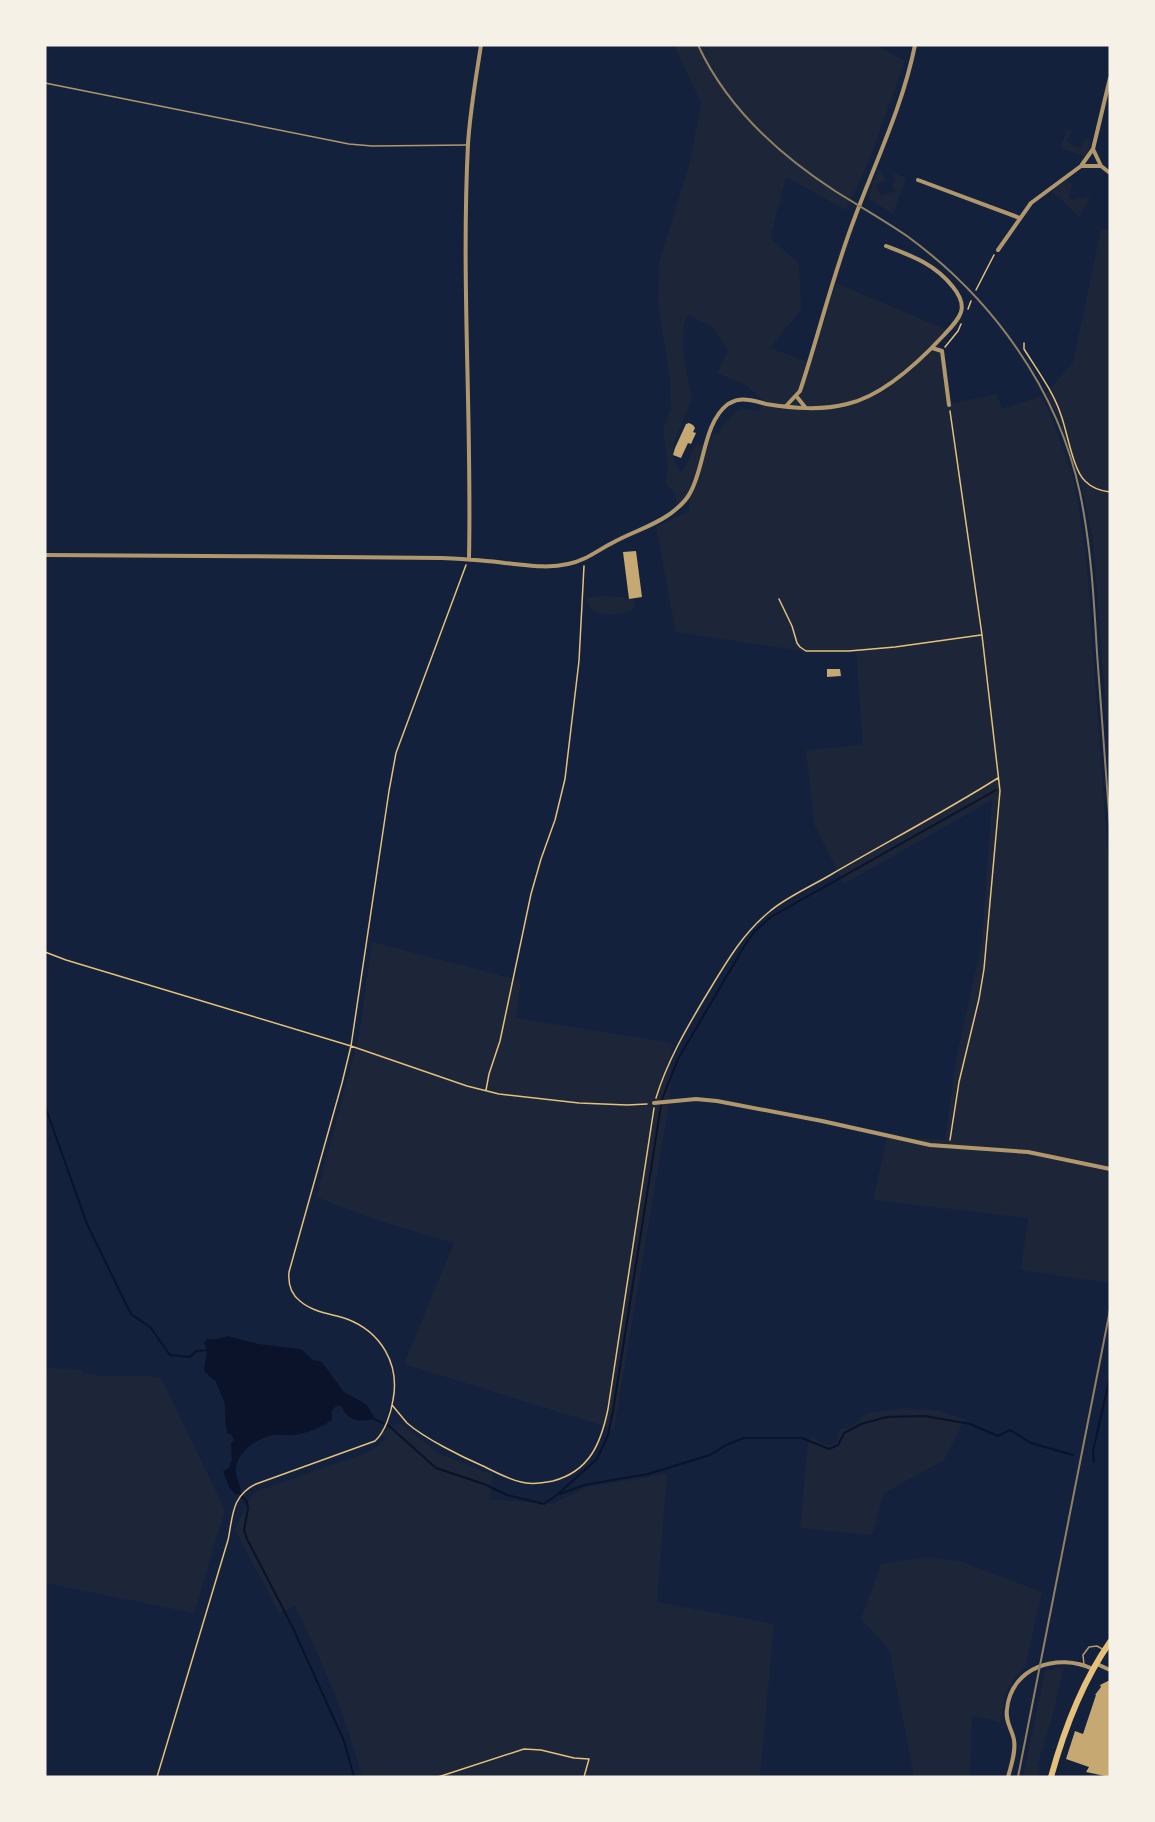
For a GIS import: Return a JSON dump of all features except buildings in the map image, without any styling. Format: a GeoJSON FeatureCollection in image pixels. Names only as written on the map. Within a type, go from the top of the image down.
{"type":"FeatureCollection","features":[{"type":"Feature","properties":{"kind":"main road"},"geometry":{"type":"LineString","coordinates":[[1051,1777],[1068,1726],[1094,1666],[1110,1642]]}},
{"type":"Feature","properties":{"kind":"street"},"geometry":{"type":"LineString","coordinates":[[469,559],[465,261],[468,145],[481,45]]}},
{"type":"Feature","properties":{"kind":"street"},"geometry":{"type":"LineString","coordinates":[[786,406],[800,392],[840,258],[910,70],[915,45]]}},
{"type":"Feature","properties":{"kind":"street"},"geometry":{"type":"LineString","coordinates":[[998,250],[1031,203],[1081,166],[1093,148],[1108,96],[1110,78]]}},
{"type":"Feature","properties":{"kind":"street"},"geometry":{"type":"LineString","coordinates":[[1093,148],[1101,166],[1110,173]]}},
{"type":"Feature","properties":{"kind":"street"},"geometry":{"type":"LineString","coordinates":[[1081,166],[1101,166]]}},
{"type":"Feature","properties":{"kind":"street"},"geometry":{"type":"LineString","coordinates":[[918,180],[1020,218]]}},
{"type":"Feature","properties":{"kind":"street"},"geometry":{"type":"LineString","coordinates":[[45,555],[469,559],[548,567],[582,561],[613,542],[673,512],[681,504],[690,494],[708,437],[720,413],[729,403],[740,399],[805,407],[837,406],[855,402],[899,377],[932,348],[954,324],[963,310],[963,303],[955,289],[932,266],[886,246]]}},
{"type":"Feature","properties":{"kind":"street"},"geometry":{"type":"LineString","coordinates":[[932,348],[942,351],[949,405]]}},
{"type":"Feature","properties":{"kind":"street"},"geometry":{"type":"LineString","coordinates":[[797,397],[805,407]]}},
{"type":"Feature","properties":{"kind":"street"},"geometry":{"type":"LineString","coordinates":[[657,1103],[696,1100],[759,1108],[900,1139],[949,1147],[1028,1152],[1110,1169]]}},
{"type":"Feature","properties":{"kind":"street"},"geometry":{"type":"LineString","coordinates":[[1008,1777],[1014,1741],[1006,1721],[1010,1698],[1021,1680],[1028,1673],[1046,1664],[1065,1661],[1110,1670]]}},
{"type":"Feature","properties":{"kind":"lane"},"geometry":{"type":"LineString","coordinates":[[45,83],[350,144],[372,146],[468,145]]}},
{"type":"Feature","properties":{"kind":"lane"},"geometry":{"type":"LineString","coordinates":[[1084,1665],[1084,1652],[1089,1647],[1097,1646],[1104,1651]]}},
{"type":"Feature","properties":{"kind":"path"},"geometry":{"type":"LineString","coordinates":[[976,290],[998,250]]}},
{"type":"Feature","properties":{"kind":"path"},"geometry":{"type":"LineString","coordinates":[[1024,343],[1024,349],[1050,391],[1061,414],[1083,480],[1101,490],[1110,492]]}},
{"type":"Feature","properties":{"kind":"path"},"geometry":{"type":"LineString","coordinates":[[949,405],[982,635],[1000,791],[985,958],[979,999],[959,1083],[949,1147]]}},
{"type":"Feature","properties":{"kind":"path"},"geometry":{"type":"LineString","coordinates":[[157,1777],[228,1540],[234,1504],[245,1491],[262,1482],[379,1438],[392,1406],[395,1387],[393,1368],[376,1338],[357,1323],[313,1309],[299,1301],[290,1288],[288,1280],[290,1264],[351,1046],[396,753],[469,559]]}},
{"type":"Feature","properties":{"kind":"path"},"geometry":{"type":"LineString","coordinates":[[486,1091],[500,1041],[531,894],[555,820],[565,779],[579,661],[585,570],[582,561]]}},
{"type":"Feature","properties":{"kind":"path"},"geometry":{"type":"LineString","coordinates":[[778,599],[792,626],[797,643],[802,650],[806,651],[861,650],[982,635]]}},
{"type":"Feature","properties":{"kind":"path"},"geometry":{"type":"LineString","coordinates":[[392,1406],[413,1427],[441,1444],[465,1458],[523,1483],[541,1484],[557,1480],[569,1475],[586,1462],[603,1434],[608,1409],[663,1073],[730,956],[752,926],[772,909],[998,778]]}},
{"type":"Feature","properties":{"kind":"path"},"geometry":{"type":"LineString","coordinates":[[45,952],[351,1046],[486,1091],[579,1103],[627,1106],[657,1103]]}},
{"type":"Feature","properties":{"kind":"path"},"geometry":{"type":"LineString","coordinates":[[438,1777],[524,1749],[541,1750],[589,1760],[584,1777]]}},
{"type":"Feature","properties":{"kind":"shaded area"},"geometry":{"type":"Polygon","coordinates":[[[674,45],[876,45],[905,61],[869,161],[846,210],[786,177],[770,238],[799,263],[801,310],[770,348],[811,363],[836,283],[947,330],[933,346],[941,352],[949,404],[997,394],[1002,409],[1041,396],[1052,418],[1072,474],[1087,566],[1110,886],[1110,1283],[1021,1270],[1028,1218],[873,1200],[887,1137],[945,1140],[956,1059],[982,942],[992,800],[844,884],[814,824],[806,750],[863,745],[856,651],[802,651],[676,632],[656,527],[688,512],[690,500],[676,504],[675,493],[665,483],[668,468],[663,430],[671,408],[670,379],[658,302],[659,263],[690,162],[701,103],[674,45]],[[688,315],[683,329],[683,346],[691,398],[674,445],[675,463],[681,472],[697,444],[705,446],[714,434],[719,434],[722,427],[738,410],[760,411],[761,406],[767,403],[746,385],[717,373],[728,350],[713,327],[688,315]]]}},
{"type":"Feature","properties":{"kind":"shaded area"},"geometry":{"type":"Polygon","coordinates":[[[1067,130],[1071,131],[1067,142],[1073,144],[1072,146],[1080,148],[1085,138],[1091,139],[1085,156],[1060,148],[1067,130]]]}},
{"type":"Feature","properties":{"kind":"shaded area"},"geometry":{"type":"Polygon","coordinates":[[[878,169],[886,181],[876,185],[881,196],[895,191],[892,184],[896,182],[892,172],[906,178],[893,214],[868,198],[878,169]]]}},
{"type":"Feature","properties":{"kind":"shaded area"},"geometry":{"type":"Polygon","coordinates":[[[1065,180],[1072,184],[1069,198],[1084,199],[1085,196],[1090,198],[1079,217],[1053,192],[1065,180]]]}},
{"type":"Feature","properties":{"kind":"shaded area"},"geometry":{"type":"Polygon","coordinates":[[[1101,229],[1110,230],[1110,767],[1093,540],[1083,493],[1072,457],[1057,415],[1046,394],[1073,362],[1101,229]]]}},
{"type":"Feature","properties":{"kind":"shaded area"},"geometry":{"type":"Polygon","coordinates":[[[623,597],[634,601],[635,608],[620,614],[602,614],[592,609],[586,598],[623,597]]]}},
{"type":"Feature","properties":{"kind":"shaded area"},"geometry":{"type":"Polygon","coordinates":[[[372,942],[521,981],[516,1018],[672,1043],[670,1097],[614,1429],[404,1364],[454,1243],[379,1221],[316,1197],[359,1036],[372,942]]]}},
{"type":"Feature","properties":{"kind":"shaded area"},"geometry":{"type":"Polygon","coordinates":[[[228,1336],[258,1344],[301,1349],[313,1360],[322,1362],[344,1392],[367,1405],[375,1419],[356,1420],[348,1416],[342,1407],[337,1405],[332,1411],[332,1420],[318,1428],[297,1434],[273,1435],[255,1442],[245,1450],[238,1461],[236,1473],[241,1490],[236,1495],[229,1487],[223,1471],[229,1468],[232,1460],[231,1443],[234,1440],[231,1434],[227,1433],[225,1404],[216,1382],[204,1371],[207,1350],[204,1343],[207,1339],[228,1336]]]}},
{"type":"Feature","properties":{"kind":"shaded area"},"geometry":{"type":"Polygon","coordinates":[[[49,1368],[82,1370],[83,1373],[102,1376],[161,1378],[225,1510],[194,1613],[45,1583],[45,1370],[49,1368]]]}},
{"type":"Feature","properties":{"kind":"shaded area"},"geometry":{"type":"Polygon","coordinates":[[[908,1408],[936,1410],[965,1419],[944,1460],[884,1493],[872,1535],[800,1528],[808,1445],[812,1436],[823,1444],[830,1445],[837,1442],[840,1429],[851,1427],[867,1413],[908,1408]]]}},
{"type":"Feature","properties":{"kind":"shaded area"},"geometry":{"type":"Polygon","coordinates":[[[400,1423],[438,1453],[493,1475],[489,1499],[553,1504],[587,1487],[667,1474],[657,1602],[774,1624],[760,1777],[362,1777],[333,1690],[295,1606],[279,1613],[235,1530],[255,1492],[369,1452],[386,1440],[381,1433],[400,1423]]]}},
{"type":"Feature","properties":{"kind":"shaded area"},"geometry":{"type":"Polygon","coordinates":[[[927,1557],[960,1561],[1042,1592],[1025,1667],[1005,1694],[1000,1722],[972,1716],[970,1777],[914,1777],[890,1653],[861,1619],[881,1564],[927,1557]]]}},
{"type":"Feature","properties":{"kind":"shaded area"},"geometry":{"type":"Polygon","coordinates":[[[1064,1667],[1051,1722],[1037,1766],[1040,1767],[1037,1777],[1023,1777],[1045,1671],[1064,1667]]]}},
{"type":"Feature","properties":{"kind":"waterway"},"geometry":{"type":"LineString","coordinates":[[374,1419],[389,1426],[436,1468],[484,1484],[507,1495],[544,1504],[597,1459],[608,1435],[613,1411],[662,1099],[678,1059],[745,945],[755,931],[771,917],[996,790]]}},
{"type":"Feature","properties":{"kind":"waterway"},"geometry":{"type":"LineString","coordinates":[[45,1106],[87,1224],[131,1314],[150,1327],[170,1355],[190,1357],[196,1351],[209,1350]]}},
{"type":"Feature","properties":{"kind":"waterway"},"geometry":{"type":"LineString","coordinates":[[1094,1462],[1093,1451],[1110,1377]]}},
{"type":"Feature","properties":{"kind":"waterway"},"geometry":{"type":"LineString","coordinates":[[560,1494],[584,1485],[648,1474],[710,1455],[744,1438],[802,1438],[829,1449],[838,1445],[844,1433],[861,1424],[887,1417],[925,1416],[970,1424],[998,1436],[1010,1430],[1031,1443],[1073,1455]]}},
{"type":"Feature","properties":{"kind":"waterway"},"geometry":{"type":"LineString","coordinates":[[237,1490],[247,1502],[244,1530],[247,1539],[292,1626],[344,1741],[354,1777]]}},
{"type":"Feature","properties":{"kind":"railway"},"geometry":{"type":"LineString","coordinates":[[698,45],[724,89],[756,128],[814,177],[907,236],[938,261],[993,317],[1038,382],[1056,418],[1070,455],[1084,513],[1093,593],[1110,827]]}},
{"type":"Feature","properties":{"kind":"railway"},"geometry":{"type":"LineString","coordinates":[[1018,1777],[1110,1310]]}}]}
